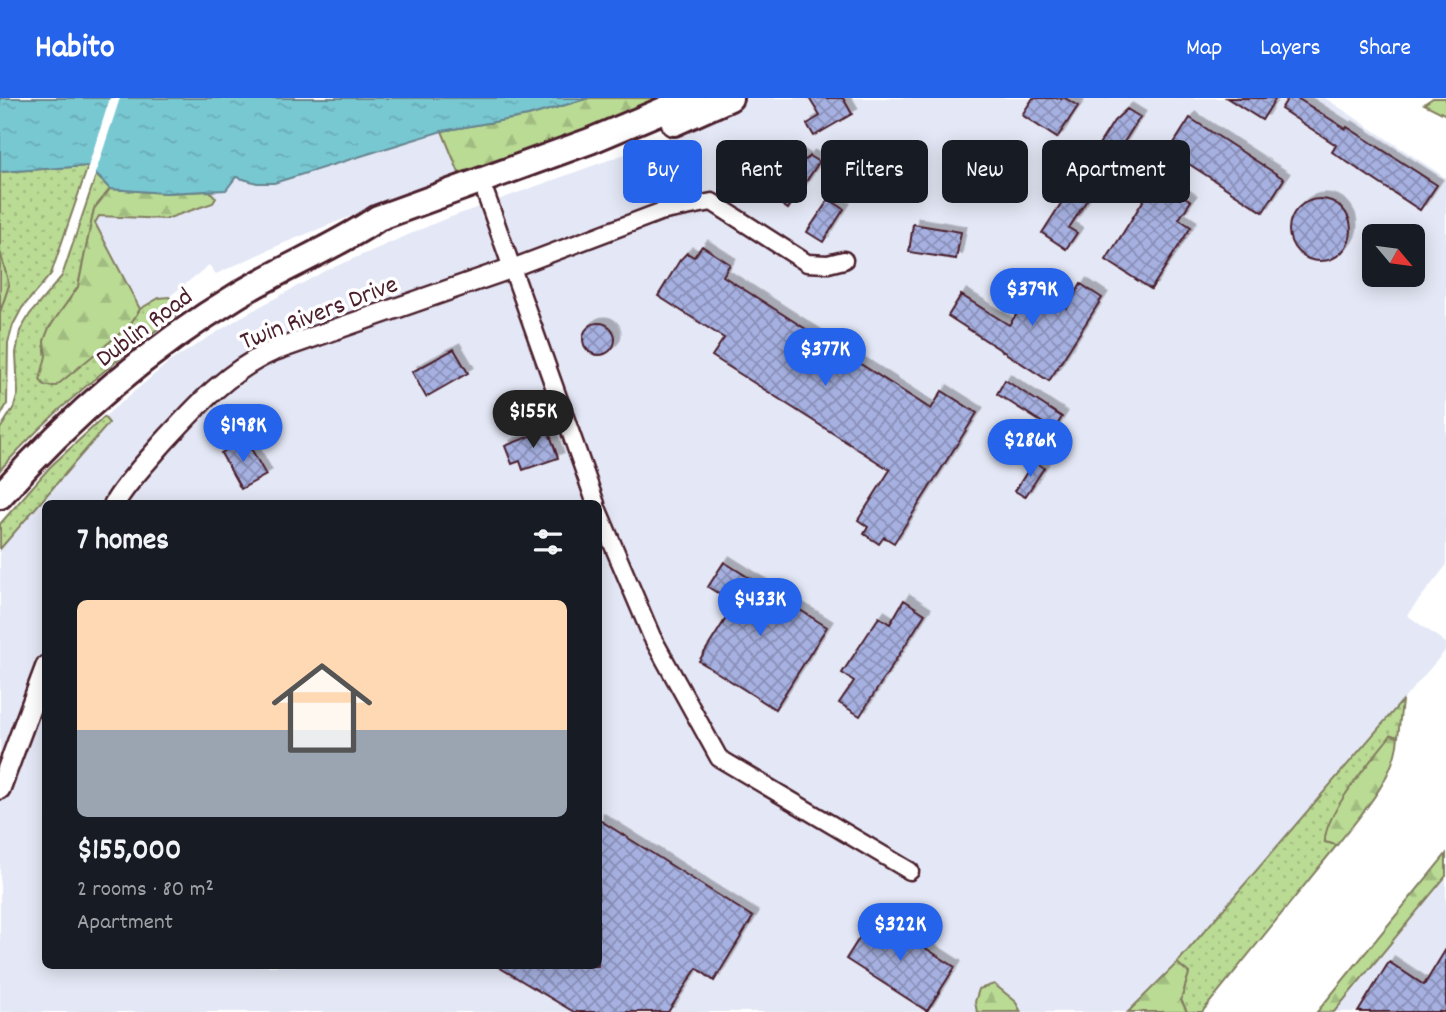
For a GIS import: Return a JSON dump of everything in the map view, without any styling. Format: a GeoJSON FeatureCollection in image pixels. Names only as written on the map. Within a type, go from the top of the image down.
{"type":"FeatureCollection","features":[{"type":"Feature","properties":{"kind":"main road","name":"Dublin Road"},"geometry":{"type":"LineString","coordinates":[[0,496],[64,428],[143,360],[238,295],[296,262],[348,238],[378,218],[590,141],[692,98]]}},
{"type":"Feature","properties":{"kind":"main road","name":"Dublin Road"},"geometry":{"type":"LineString","coordinates":[[348,238],[382,233],[632,142],[730,98]]}},
{"type":"Feature","properties":{"kind":"street"},"geometry":{"type":"LineString","coordinates":[[486,195],[595,500]]}},
{"type":"Feature","properties":{"kind":"street"},"geometry":{"type":"LineString","coordinates":[[512,268],[660,212],[712,202],[807,263],[828,264],[844,260]]}},
{"type":"Feature","properties":{"kind":"street","name":"Twin Rivers Drive"},"geometry":{"type":"LineString","coordinates":[[117,500],[139,470],[183,422],[217,387],[242,368],[272,351],[512,268]]}},
{"type":"Feature","properties":{"kind":"street"},"geometry":{"type":"LineString","coordinates":[[602,519],[652,637],[719,758],[909,871]]}},
{"type":"Feature","properties":{"kind":"street"},"geometry":{"type":"LineString","coordinates":[[0,789],[42,677]]}},
{"type":"Feature","properties":{"kind":"shaded area"},"geometry":{"type":"Polygon","coordinates":[[[743,98],[1325,98],[1446,178],[1446,566],[1407,615],[1446,643],[1446,650],[1177,962],[1128,1012],[1021,1012],[1015,1001],[975,1002],[977,1012],[0,1012],[0,549],[42,500],[108,423],[104,417],[169,362],[241,317],[323,272],[440,221],[623,155],[623,203],[702,203],[702,140],[664,140],[743,98]]]}},
{"type":"Feature","properties":{"kind":"shaded area"},"geometry":{"type":"Polygon","coordinates":[[[442,131],[459,173],[284,243],[216,274],[209,265],[169,297],[159,298],[140,309],[95,223],[99,216],[166,219],[213,203],[215,198],[210,191],[226,190],[236,176],[257,183],[442,131]]]}},
{"type":"Feature","properties":{"kind":"shaded area"},"geometry":{"type":"Polygon","coordinates":[[[1446,876],[1446,1012],[1334,1012],[1446,876]]]}},
{"type":"Feature","properties":{"kind":"green space"},"geometry":{"type":"Polygon","coordinates":[[[589,98],[670,98],[647,109],[459,173],[442,131],[528,116],[589,98]]]}},
{"type":"Feature","properties":{"kind":"green space"},"geometry":{"type":"Polygon","coordinates":[[[1433,98],[1446,98],[1446,115],[1424,104],[1433,98]]]}},
{"type":"Feature","properties":{"kind":"green space"},"geometry":{"type":"Polygon","coordinates":[[[88,166],[51,274],[22,308],[13,325],[8,343],[7,404],[0,417],[0,312],[9,285],[0,252],[0,172],[88,166]]]}},
{"type":"Feature","properties":{"kind":"green space"},"geometry":{"type":"Polygon","coordinates":[[[96,175],[110,189],[94,209],[78,287],[49,328],[44,341],[46,356],[129,326],[140,309],[159,298],[169,297],[175,301],[177,310],[175,316],[62,408],[0,470],[0,429],[14,407],[18,393],[16,353],[20,331],[30,314],[62,276],[96,175]]]}},
{"type":"Feature","properties":{"kind":"green space"},"geometry":{"type":"Polygon","coordinates":[[[110,189],[165,193],[210,191],[216,198],[213,203],[166,219],[99,216],[95,223],[140,309],[129,326],[56,386],[45,386],[40,380],[46,356],[44,341],[49,328],[78,287],[94,209],[110,189]]]}},
{"type":"Feature","properties":{"kind":"green space"},"geometry":{"type":"Polygon","coordinates":[[[0,252],[9,285],[0,312],[0,252]]]}},
{"type":"Feature","properties":{"kind":"green space"},"geometry":{"type":"Polygon","coordinates":[[[104,417],[109,423],[0,549],[0,524],[50,467],[104,417]]]}},
{"type":"Feature","properties":{"kind":"green space"},"geometry":{"type":"Polygon","coordinates":[[[1402,701],[1398,737],[1391,735],[1325,842],[1337,845],[1202,1012],[1187,1012],[1181,1000],[1189,973],[1177,963],[1402,701]]]}},
{"type":"Feature","properties":{"kind":"green space"},"geometry":{"type":"Polygon","coordinates":[[[1391,735],[1398,737],[1396,752],[1384,781],[1337,845],[1325,842],[1332,817],[1341,802],[1391,735]]]}},
{"type":"Feature","properties":{"kind":"green space"},"geometry":{"type":"Polygon","coordinates":[[[1446,854],[1446,876],[1334,1012],[1317,1012],[1446,854]]]}},
{"type":"Feature","properties":{"kind":"green space"},"geometry":{"type":"Polygon","coordinates":[[[1177,963],[1189,973],[1181,1000],[1187,1012],[1128,1012],[1177,963]]]}},
{"type":"Feature","properties":{"kind":"green space"},"geometry":{"type":"Polygon","coordinates":[[[994,984],[1015,1001],[1021,1012],[977,1012],[975,1002],[979,989],[994,984]]]}},
{"type":"Feature","properties":{"kind":"water"},"geometry":{"type":"Polygon","coordinates":[[[0,98],[589,98],[528,116],[442,131],[274,183],[257,183],[236,177],[226,190],[165,193],[110,189],[88,166],[0,172],[0,98]]]}},
{"type":"Feature","properties":{"kind":"pier"},"geometry":{"type":"Polygon","coordinates":[[[110,98],[120,98],[94,178],[87,170],[110,98]]]}},
{"type":"Feature","properties":{"kind":"building"},"geometry":{"type":"Polygon","coordinates":[[[809,98],[843,98],[852,114],[814,136],[807,124],[820,116],[809,98]]]}},
{"type":"Feature","properties":{"kind":"building"},"geometry":{"type":"Polygon","coordinates":[[[1033,98],[1065,98],[1078,106],[1057,138],[1022,115],[1033,98]]]}},
{"type":"Feature","properties":{"kind":"building"},"geometry":{"type":"Polygon","coordinates":[[[1227,98],[1276,98],[1262,120],[1227,98]]]}},
{"type":"Feature","properties":{"kind":"building"},"geometry":{"type":"Polygon","coordinates":[[[1288,98],[1297,98],[1346,129],[1347,127],[1437,185],[1420,210],[1332,152],[1336,145],[1281,109],[1288,98]]]}},
{"type":"Feature","properties":{"kind":"building"},"geometry":{"type":"Polygon","coordinates":[[[1127,109],[1140,117],[1125,140],[1102,140],[1114,121],[1127,109]]]}},
{"type":"Feature","properties":{"kind":"building"},"geometry":{"type":"Polygon","coordinates":[[[1190,118],[1284,179],[1263,212],[1190,165],[1190,140],[1176,140],[1190,118]]]}},
{"type":"Feature","properties":{"kind":"building"},"geometry":{"type":"Polygon","coordinates":[[[809,156],[819,162],[807,180],[807,159],[809,156]]]}},
{"type":"Feature","properties":{"kind":"building"},"geometry":{"type":"Polygon","coordinates":[[[1314,199],[1326,199],[1342,208],[1349,218],[1349,242],[1342,252],[1326,261],[1314,261],[1303,256],[1294,247],[1289,236],[1289,224],[1294,213],[1303,204],[1314,199]]]}},
{"type":"Feature","properties":{"kind":"building"},"geometry":{"type":"Polygon","coordinates":[[[779,203],[792,203],[788,209],[779,203]]]}},
{"type":"Feature","properties":{"kind":"building"},"geometry":{"type":"Polygon","coordinates":[[[826,203],[835,203],[844,209],[823,242],[807,232],[826,203]]]}},
{"type":"Feature","properties":{"kind":"building"},"geometry":{"type":"Polygon","coordinates":[[[1061,203],[1085,203],[1069,228],[1077,233],[1066,249],[1042,233],[1061,203]]]}},
{"type":"Feature","properties":{"kind":"building"},"geometry":{"type":"Polygon","coordinates":[[[1142,203],[1190,203],[1179,219],[1191,227],[1151,289],[1106,260],[1142,203]]]}},
{"type":"Feature","properties":{"kind":"building"},"geometry":{"type":"Polygon","coordinates":[[[913,224],[961,232],[956,259],[909,252],[913,224]]]}},
{"type":"Feature","properties":{"kind":"building"},"geometry":{"type":"Polygon","coordinates":[[[702,246],[730,264],[723,276],[931,409],[942,391],[977,413],[894,543],[884,537],[879,544],[864,534],[868,527],[858,520],[890,470],[712,356],[724,338],[658,296],[680,260],[687,253],[694,257],[702,246]]]}},
{"type":"Feature","properties":{"kind":"building"},"geometry":{"type":"Polygon","coordinates":[[[1081,284],[1102,298],[1049,381],[948,316],[961,295],[1009,325],[1035,288],[1067,308],[1081,284]]]}},
{"type":"Feature","properties":{"kind":"building"},"geometry":{"type":"Polygon","coordinates":[[[599,323],[610,328],[615,339],[610,350],[599,355],[588,350],[583,339],[588,328],[599,323]]]}},
{"type":"Feature","properties":{"kind":"building"},"geometry":{"type":"Polygon","coordinates":[[[454,349],[468,373],[426,397],[412,372],[454,349]]]}},
{"type":"Feature","properties":{"kind":"building"},"geometry":{"type":"Polygon","coordinates":[[[1005,380],[1062,417],[1054,430],[997,394],[1005,380]]]}},
{"type":"Feature","properties":{"kind":"building"},"geometry":{"type":"Polygon","coordinates":[[[548,429],[558,458],[523,470],[520,461],[512,464],[505,446],[548,429]]]}},
{"type":"Feature","properties":{"kind":"building"},"geometry":{"type":"Polygon","coordinates":[[[245,438],[266,475],[241,489],[221,453],[245,438]]]}},
{"type":"Feature","properties":{"kind":"building"},"geometry":{"type":"Polygon","coordinates":[[[1034,461],[1044,468],[1025,497],[1015,491],[1034,461]]]}},
{"type":"Feature","properties":{"kind":"building"},"geometry":{"type":"Polygon","coordinates":[[[724,562],[827,627],[775,709],[699,661],[735,604],[708,587],[724,562]]]}},
{"type":"Feature","properties":{"kind":"building"},"geometry":{"type":"Polygon","coordinates":[[[904,600],[925,614],[860,716],[839,703],[854,681],[842,673],[879,617],[890,624],[904,600]]]}},
{"type":"Feature","properties":{"kind":"building"},"geometry":{"type":"Polygon","coordinates":[[[602,822],[753,917],[714,981],[697,968],[668,1012],[574,1012],[502,969],[602,969],[602,822]]]}},
{"type":"Feature","properties":{"kind":"building"},"geometry":{"type":"Polygon","coordinates":[[[874,915],[955,967],[927,1011],[846,959],[874,915]]]}},
{"type":"Feature","properties":{"kind":"building"},"geometry":{"type":"Polygon","coordinates":[[[1446,949],[1446,1012],[1358,1012],[1389,962],[1424,985],[1446,949]]]}}]}
